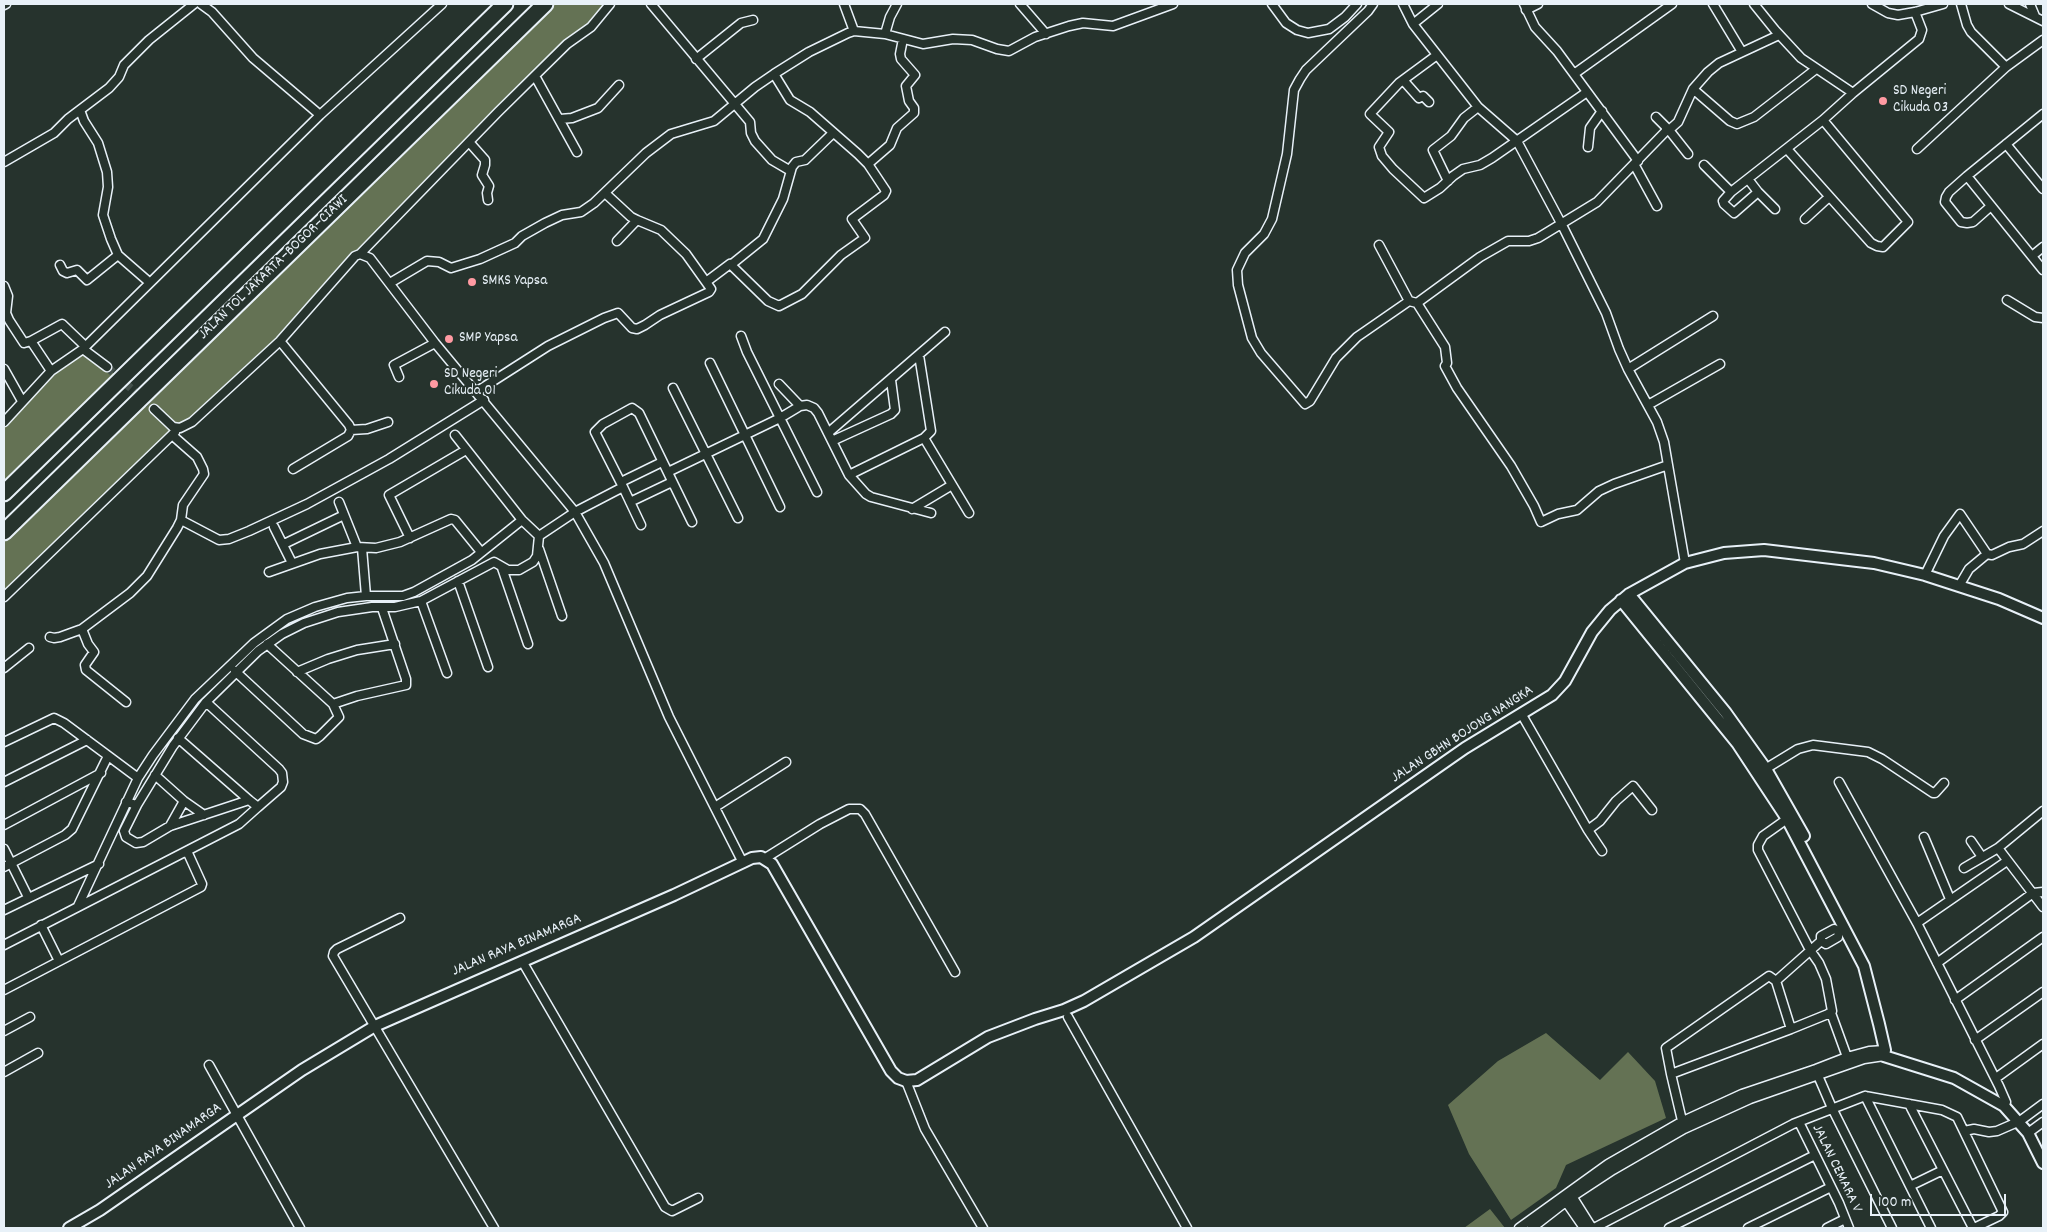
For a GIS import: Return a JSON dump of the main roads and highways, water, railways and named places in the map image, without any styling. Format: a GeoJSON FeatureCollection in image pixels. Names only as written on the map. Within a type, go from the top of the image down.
{"type":"FeatureCollection","features":[{"type":"Feature","properties":{"kind":"highway","name":"JALAN TOL JAKARTA–BOGOR–CIAWI"},"geometry":{"type":"LineString","coordinates":[[4,494],[505,4]]}},
{"type":"Feature","properties":{"kind":"highway","name":"JALAN TOL JAKARTA–BOGOR–CIAWI"},"geometry":{"type":"LineString","coordinates":[[4,532],[545,4]]}},
{"type":"Feature","properties":{"kind":"tunnel"},"geometry":{"type":"LineString","coordinates":[[107,367],[154,409]]}},
{"type":"Feature","properties":{"kind":"place","name":"SD Negeri Cikuda 03"},"geometry":{"type":"Point","coordinates":[1883,101]}},
{"type":"Feature","properties":{"kind":"place","name":"SMKS Yapsa"},"geometry":{"type":"Point","coordinates":[472,282]}},
{"type":"Feature","properties":{"kind":"place","name":"SMP Yapsa"},"geometry":{"type":"Point","coordinates":[449,339]}},
{"type":"Feature","properties":{"kind":"place","name":"SD Negeri Cikuda 01"},"geometry":{"type":"Point","coordinates":[434,384]}}]}
